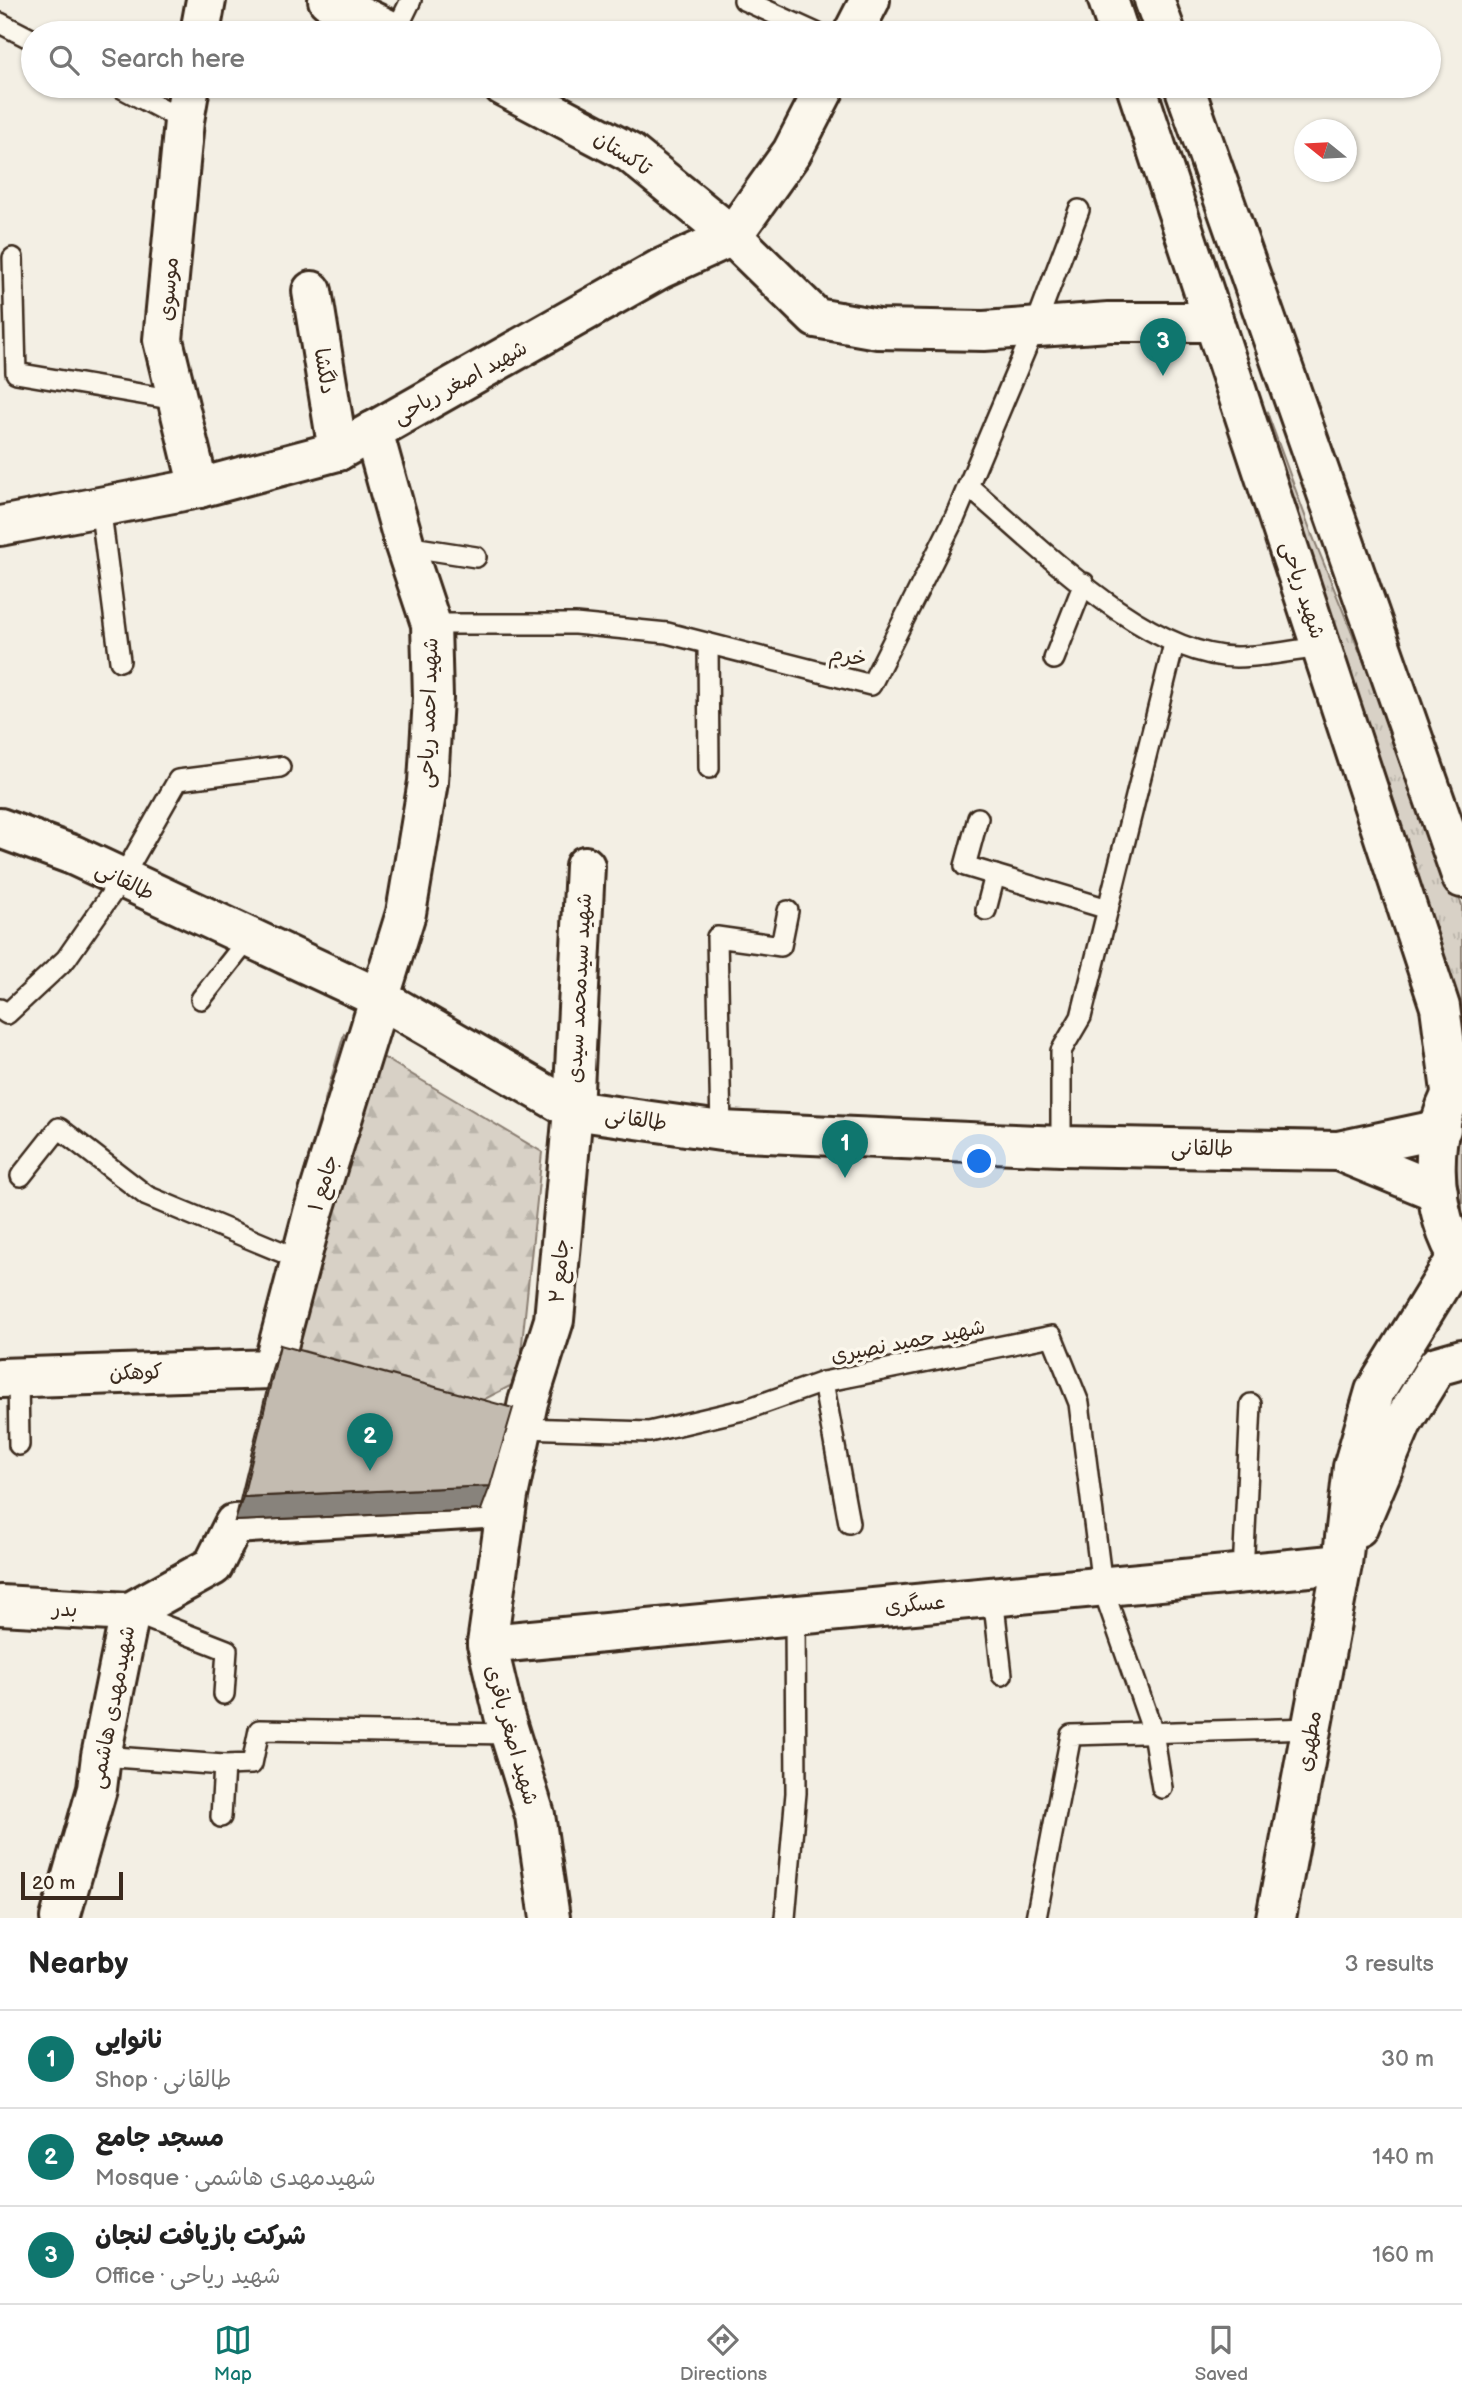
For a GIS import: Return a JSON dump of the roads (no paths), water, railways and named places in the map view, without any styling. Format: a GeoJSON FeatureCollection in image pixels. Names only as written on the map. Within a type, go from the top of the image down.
{"type":"FeatureCollection","features":[{"type":"Feature","properties":{"kind":"street"},"geometry":{"type":"LineString","coordinates":[[202,21],[206,0]]}},
{"type":"Feature","properties":{"kind":"street"},"geometry":{"type":"LineString","coordinates":[[328,0],[371,21]]}},
{"type":"Feature","properties":{"kind":"street"},"geometry":{"type":"LineString","coordinates":[[859,21],[870,0]]}},
{"type":"Feature","properties":{"kind":"street"},"geometry":{"type":"LineString","coordinates":[[1108,0],[1115,21]]}},
{"type":"Feature","properties":{"kind":"street"},"geometry":{"type":"LineString","coordinates":[[1154,0],[1162,21]]}},
{"type":"Feature","properties":{"kind":"street","name":"تاکستان"},"geometry":{"type":"LineString","coordinates":[[526,98],[631,153],[732,236],[816,318],[878,328],[984,331],[1109,322],[1214,323]]}},
{"type":"Feature","properties":{"kind":"street","name":"شهید اصغر ریاحی"},"geometry":{"type":"LineString","coordinates":[[0,526],[199,488],[338,451],[660,269],[732,236],[792,152],[821,98]]}},
{"type":"Feature","properties":{"kind":"street","name":"شهید ریاحی"},"geometry":{"type":"LineString","coordinates":[[1140,98],[1440,1007],[1451,1102],[1434,1168],[1444,1225],[1460,1258]]}},
{"type":"Feature","properties":{"kind":"street"},"geometry":{"type":"LineString","coordinates":[[1188,98],[1462,878]]}},
{"type":"Feature","properties":{"kind":"street","name":"موسوی"},"geometry":{"type":"LineString","coordinates":[[187,103],[163,340],[199,488]]}},
{"type":"Feature","properties":{"kind":"street","name":"دلگشا"},"geometry":{"type":"LineString","coordinates":[[312,292],[338,451]]}},
{"type":"Feature","properties":{"kind":"street","name":"شهید احمد ریاحی"},"geometry":{"type":"LineString","coordinates":[[373,431],[405,546],[431,624],[433,698],[428,782],[407,913],[379,998]]}},
{"type":"Feature","properties":{"kind":"street","name":"طالقانی"},"geometry":{"type":"LineString","coordinates":[[0,828],[73,855],[121,880],[379,998],[573,1110],[721,1131],[1062,1146],[1338,1151]]}},
{"type":"Feature","properties":{"kind":"street","name":"شهید سیدمحمد سیدی"},"geometry":{"type":"LineString","coordinates":[[573,1110],[585,866]]}},
{"type":"Feature","properties":{"kind":"street","name":"جامع ۱"},"geometry":{"type":"LineString","coordinates":[[272,1369],[301,1260],[379,998]]}},
{"type":"Feature","properties":{"kind":"street"},"geometry":{"type":"LineString","coordinates":[[1338,1151],[1451,1102]]}},
{"type":"Feature","properties":{"kind":"street","name":"جامع ۲"},"geometry":{"type":"LineString","coordinates":[[522,1427],[554,1320],[573,1110]]}},
{"type":"Feature","properties":{"kind":"street"},"geometry":{"type":"LineString","coordinates":[[1338,1151],[1438,1192]]}},
{"type":"Feature","properties":{"kind":"street"},"geometry":{"type":"LineString","coordinates":[[1342,1564],[1353,1467],[1375,1391],[1460,1258]]}},
{"type":"Feature","properties":{"kind":"street"},"geometry":{"type":"LineString","coordinates":[[1342,1564],[1402,1423],[1437,1366],[1462,1359]]}},
{"type":"Feature","properties":{"kind":"street","name":"کوهکن"},"geometry":{"type":"LineString","coordinates":[[9,1377],[272,1369]]}},
{"type":"Feature","properties":{"kind":"street","name":"شهید اصغر باقری"},"geometry":{"type":"LineString","coordinates":[[522,1427],[506,1508],[487,1644],[510,1734],[535,1815],[550,1918]]}},
{"type":"Feature","properties":{"kind":"street","name":"شهیدمهدی هاشمی"},"geometry":{"type":"LineString","coordinates":[[60,1918],[97,1789],[101,1756],[130,1612],[213,1566],[234,1524],[506,1508]]}},
{"type":"Feature","properties":{"kind":"street","name":"عسگری"},"geometry":{"type":"LineString","coordinates":[[487,1644],[1342,1564]]}},
{"type":"Feature","properties":{"kind":"street","name":"مطهری"},"geometry":{"type":"LineString","coordinates":[[1276,1918],[1342,1564]]}},
{"type":"Feature","properties":{"kind":"street","name":"بدر"},"geometry":{"type":"LineString","coordinates":[[0,1605],[130,1612]]}},
{"type":"Feature","properties":{"kind":"lane"},"geometry":{"type":"LineString","coordinates":[[401,21],[411,0]]}},
{"type":"Feature","properties":{"kind":"lane"},"geometry":{"type":"LineString","coordinates":[[744,0],[790,21]]}},
{"type":"Feature","properties":{"kind":"lane"},"geometry":{"type":"LineString","coordinates":[[0,23],[21,34]]}},
{"type":"Feature","properties":{"kind":"lane"},"geometry":{"type":"LineString","coordinates":[[167,98],[187,103]]}},
{"type":"Feature","properties":{"kind":"lane","name":"خرم"},"geometry":{"type":"LineString","coordinates":[[431,624],[575,624],[667,633],[871,685],[968,486],[1035,327],[1079,210]]}},
{"type":"Feature","properties":{"kind":"lane"},"geometry":{"type":"LineString","coordinates":[[13,258],[16,373],[176,400]]}},
{"type":"Feature","properties":{"kind":"lane"},"geometry":{"type":"LineString","coordinates":[[968,486],[1111,605],[1174,644],[1235,657],[1322,647]]}},
{"type":"Feature","properties":{"kind":"lane"},"geometry":{"type":"LineString","coordinates":[[100,505],[120,661]]}},
{"type":"Feature","properties":{"kind":"lane"},"geometry":{"type":"LineString","coordinates":[[405,546],[476,557]]}},
{"type":"Feature","properties":{"kind":"lane"},"geometry":{"type":"LineString","coordinates":[[1054,659],[1084,583]]}},
{"type":"Feature","properties":{"kind":"lane"},"geometry":{"type":"LineString","coordinates":[[1062,1146],[1061,1051],[1081,1017],[1174,644]]}},
{"type":"Feature","properties":{"kind":"lane"},"geometry":{"type":"LineString","coordinates":[[708,645],[709,768]]}},
{"type":"Feature","properties":{"kind":"lane"},"geometry":{"type":"LineString","coordinates":[[0,1009],[7,1014],[66,958],[121,880],[178,780],[280,767]]}},
{"type":"Feature","properties":{"kind":"lane"},"geometry":{"type":"LineString","coordinates":[[978,818],[965,866],[1108,909]]}},
{"type":"Feature","properties":{"kind":"lane"},"geometry":{"type":"LineString","coordinates":[[986,910],[995,875]]}},
{"type":"Feature","properties":{"kind":"lane"},"geometry":{"type":"LineString","coordinates":[[721,1131],[717,937],[781,946],[788,911]]}},
{"type":"Feature","properties":{"kind":"lane"},"geometry":{"type":"LineString","coordinates":[[201,999],[249,938]]}},
{"type":"Feature","properties":{"kind":"lane"},"geometry":{"type":"LineString","coordinates":[[21,1176],[59,1128],[147,1196],[301,1260]]}},
{"type":"Feature","properties":{"kind":"lane","name":"شهید حمید نصیری"},"geometry":{"type":"LineString","coordinates":[[522,1427],[649,1432],[747,1409],[823,1382],[1052,1336],[1079,1403],[1102,1587]]}},
{"type":"Feature","properties":{"kind":"lane"},"geometry":{"type":"LineString","coordinates":[[9,1377],[19,1445]]}},
{"type":"Feature","properties":{"kind":"lane"},"geometry":{"type":"LineString","coordinates":[[823,1382],[849,1523]]}},
{"type":"Feature","properties":{"kind":"lane"},"geometry":{"type":"LineString","coordinates":[[1243,1573],[1251,1404]]}},
{"type":"Feature","properties":{"kind":"lane"},"geometry":{"type":"LineString","coordinates":[[1102,1587],[1153,1732],[1162,1788]]}},
{"type":"Feature","properties":{"kind":"lane"},"geometry":{"type":"LineString","coordinates":[[993,1597],[1002,1675]]}},
{"type":"Feature","properties":{"kind":"lane"},"geometry":{"type":"LineString","coordinates":[[130,1612],[227,1650],[224,1694]]}},
{"type":"Feature","properties":{"kind":"lane"},"geometry":{"type":"LineString","coordinates":[[785,1918],[796,1793],[795,1615]]}},
{"type":"Feature","properties":{"kind":"lane"},"geometry":{"type":"LineString","coordinates":[[1036,1918],[1071,1735],[1311,1728]]}},
{"type":"Feature","properties":{"kind":"lane"},"geometry":{"type":"LineString","coordinates":[[101,1756],[224,1765],[252,1764],[259,1730],[510,1734]]}},
{"type":"Feature","properties":{"kind":"lane"},"geometry":{"type":"LineString","coordinates":[[221,1817],[224,1765]]}},
{"type":"Feature","properties":{"kind":"place","name":"شرکت بازیافت لنجان"},"geometry":{"type":"Point","coordinates":[1163,376]}},
{"type":"Feature","properties":{"kind":"place","name":"نانوایی"},"geometry":{"type":"Point","coordinates":[845,1178]}},
{"type":"Feature","properties":{"kind":"place","name":"مسجد جامع"},"geometry":{"type":"Point","coordinates":[370,1471]}}]}
